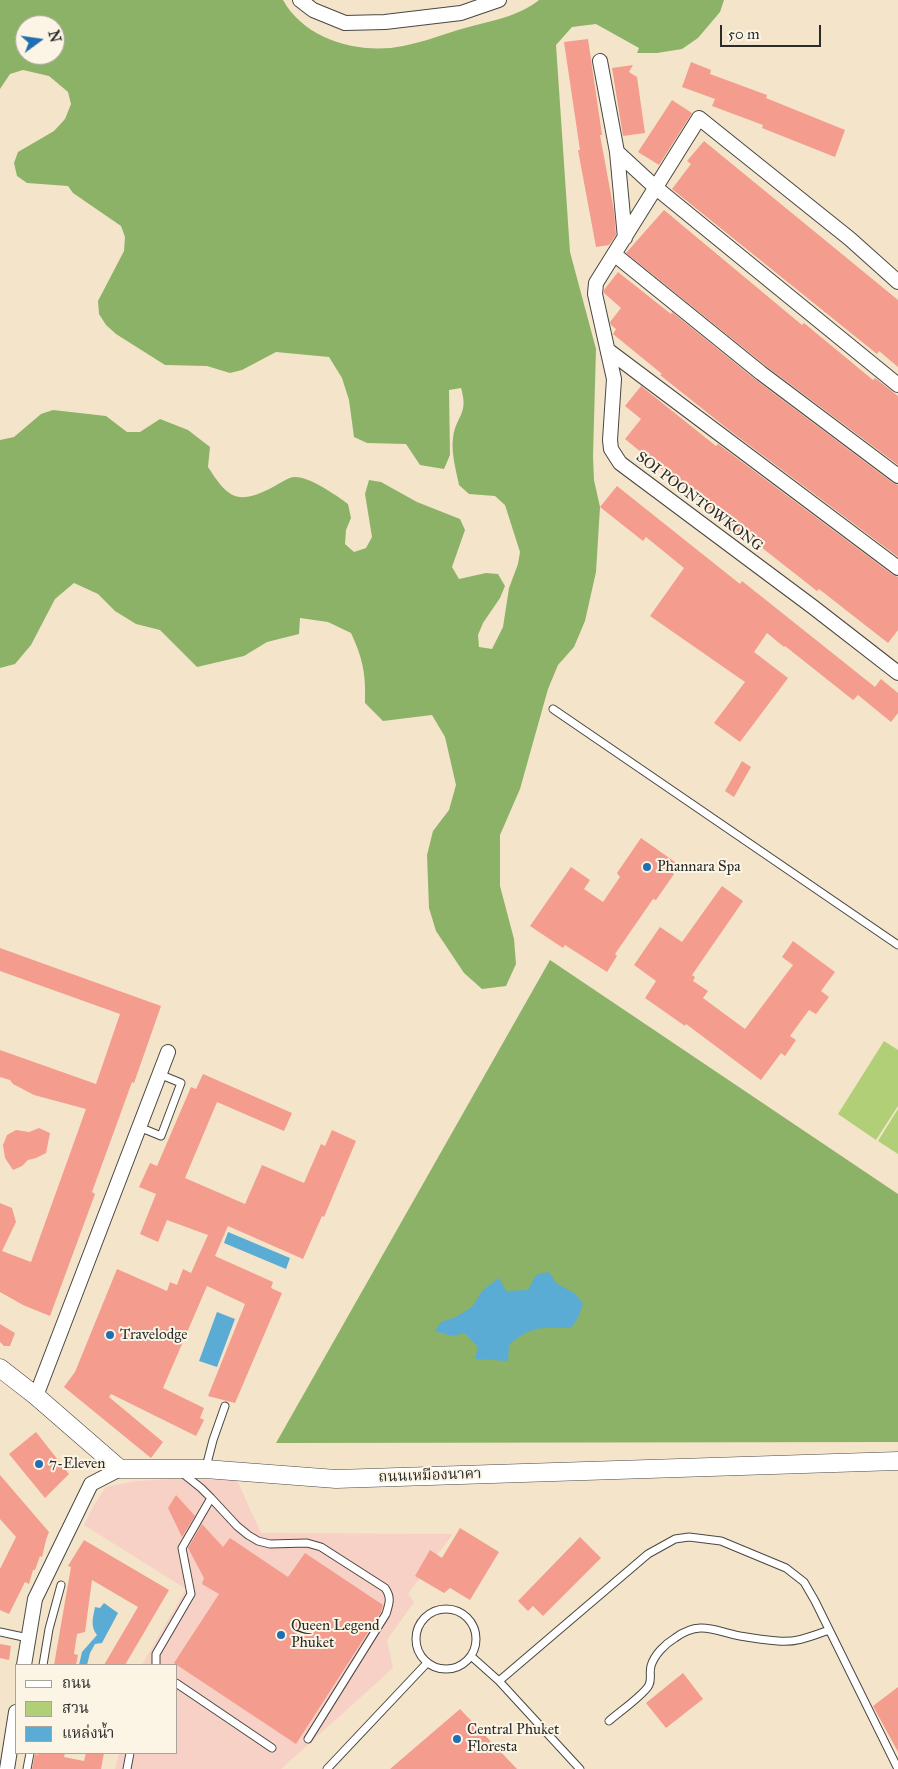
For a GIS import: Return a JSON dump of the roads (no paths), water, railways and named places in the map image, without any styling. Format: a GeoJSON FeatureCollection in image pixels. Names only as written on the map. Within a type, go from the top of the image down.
{"type":"FeatureCollection","features":[{"type":"Feature","properties":{"kind":"street"},"geometry":{"type":"LineString","coordinates":[[300,0],[313,10],[345,23],[385,22],[461,13],[499,0]]}},
{"type":"Feature","properties":{"kind":"street"},"geometry":{"type":"LineString","coordinates":[[600,61],[617,152],[625,238]]}},
{"type":"Feature","properties":{"kind":"street"},"geometry":{"type":"LineString","coordinates":[[898,282],[850,239],[699,118],[614,254],[761,373],[898,476]]}},
{"type":"Feature","properties":{"kind":"street"},"geometry":{"type":"LineString","coordinates":[[617,152],[656,187],[898,384]]}},
{"type":"Feature","properties":{"kind":"street","name":"SOI POONTOWKONG"},"geometry":{"type":"LineString","coordinates":[[614,254],[596,283],[596,294],[614,379],[611,449],[620,463],[813,606],[898,673]]}},
{"type":"Feature","properties":{"kind":"street"},"geometry":{"type":"LineString","coordinates":[[608,351],[898,568]]}},
{"type":"Feature","properties":{"kind":"street"},"geometry":{"type":"LineString","coordinates":[[36,1396],[168,1052]]}},
{"type":"Feature","properties":{"kind":"street"},"geometry":{"type":"LineString","coordinates":[[0,1368],[36,1396],[120,1469],[91,1484],[35,1599],[24,1664]]}},
{"type":"Feature","properties":{"kind":"street","name":"ถนนเหมืองนาคา"},"geometry":{"type":"LineString","coordinates":[[120,1469],[205,1469],[336,1479],[898,1461]]}},
{"type":"Feature","properties":{"kind":"street"},"geometry":{"type":"LineString","coordinates":[[7,1769],[15,1718]]}},
{"type":"Feature","properties":{"kind":"lane"},"geometry":{"type":"LineString","coordinates":[[553,709],[898,945]]}},
{"type":"Feature","properties":{"kind":"lane"},"geometry":{"type":"LineString","coordinates":[[138,1127],[162,1136],[181,1083],[159,1074]]}},
{"type":"Feature","properties":{"kind":"lane"},"geometry":{"type":"LineString","coordinates":[[205,1469],[225,1406]]}},
{"type":"Feature","properties":{"kind":"lane"},"geometry":{"type":"LineString","coordinates":[[179,1470],[201,1488],[237,1526],[258,1541],[270,1544],[308,1543],[321,1547],[385,1588],[389,1594],[390,1600],[386,1614],[308,1739]]}},
{"type":"Feature","properties":{"kind":"lane"},"geometry":{"type":"LineString","coordinates":[[151,1664],[191,1594],[182,1548],[210,1498]]}},
{"type":"Feature","properties":{"kind":"lane"},"geometry":{"type":"LineString","coordinates":[[499,1681],[648,1554],[675,1539],[689,1537],[721,1541],[786,1568],[804,1582],[898,1769]]}},
{"type":"Feature","properties":{"kind":"lane"},"geometry":{"type":"LineString","coordinates":[[43,1664],[49,1628],[61,1585]]}},
{"type":"Feature","properties":{"kind":"lane"},"geometry":{"type":"LineString","coordinates":[[442,1609],[461,1613],[474,1628],[475,1648],[471,1656],[464,1664],[446,1670],[436,1668],[427,1663],[420,1655],[416,1646],[418,1626],[432,1612],[442,1609]]}},
{"type":"Feature","properties":{"kind":"lane"},"geometry":{"type":"LineString","coordinates":[[609,1720],[646,1690],[651,1679],[651,1666],[656,1655],[673,1639],[686,1631],[697,1628],[711,1628],[739,1636],[779,1642],[802,1640],[829,1630]]}},
{"type":"Feature","properties":{"kind":"lane"},"geometry":{"type":"LineString","coordinates":[[0,1632],[28,1638]]}},
{"type":"Feature","properties":{"kind":"lane"},"geometry":{"type":"LineString","coordinates":[[156,1654],[156,1664]]}},
{"type":"Feature","properties":{"kind":"lane"},"geometry":{"type":"LineString","coordinates":[[471,1656],[499,1681],[580,1769]]}},
{"type":"Feature","properties":{"kind":"lane"},"geometry":{"type":"LineString","coordinates":[[327,1769],[427,1663]]}},
{"type":"Feature","properties":{"kind":"lane"},"geometry":{"type":"LineString","coordinates":[[178,1684],[272,1748]]}},
{"type":"Feature","properties":{"kind":"lane"},"geometry":{"type":"LineString","coordinates":[[27,1769],[30,1754]]}},
{"type":"Feature","properties":{"kind":"lane"},"geometry":{"type":"LineString","coordinates":[[127,1769],[130,1754]]}},
{"type":"Feature","properties":{"kind":"water"},"geometry":{"type":"Polygon","coordinates":[[[228,1232],[290,1258],[286,1269],[224,1243],[228,1232]]]}},
{"type":"Feature","properties":{"kind":"water"},"geometry":{"type":"Polygon","coordinates":[[[549,1272],[556,1283],[574,1293],[583,1303],[579,1316],[571,1328],[544,1328],[524,1334],[509,1345],[508,1361],[475,1359],[478,1347],[465,1333],[452,1336],[435,1331],[441,1322],[456,1317],[472,1307],[483,1290],[499,1278],[506,1291],[528,1290],[536,1275],[549,1272]]]}},
{"type":"Feature","properties":{"kind":"water"},"geometry":{"type":"Polygon","coordinates":[[[217,1312],[235,1319],[217,1367],[199,1361],[217,1312]]]}},
{"type":"Feature","properties":{"kind":"water"},"geometry":{"type":"Polygon","coordinates":[[[104,1603],[118,1613],[102,1643],[95,1644],[87,1664],[79,1664],[82,1652],[97,1635],[93,1625],[93,1618],[95,1607],[100,1608],[104,1603]]]}},
{"type":"Feature","properties":{"kind":"place","name":"Phannara Spa"},"geometry":{"type":"Point","coordinates":[647,867]}},
{"type":"Feature","properties":{"kind":"place","name":"Travelodge"},"geometry":{"type":"Point","coordinates":[110,1335]}},
{"type":"Feature","properties":{"kind":"place","name":"7-Eleven"},"geometry":{"type":"Point","coordinates":[39,1464]}},
{"type":"Feature","properties":{"kind":"place","name":"Queen Legend Phuket"},"geometry":{"type":"Point","coordinates":[281,1635]}},
{"type":"Feature","properties":{"kind":"place","name":"Central Phuket Floresta"},"geometry":{"type":"Point","coordinates":[457,1739]}}]}
